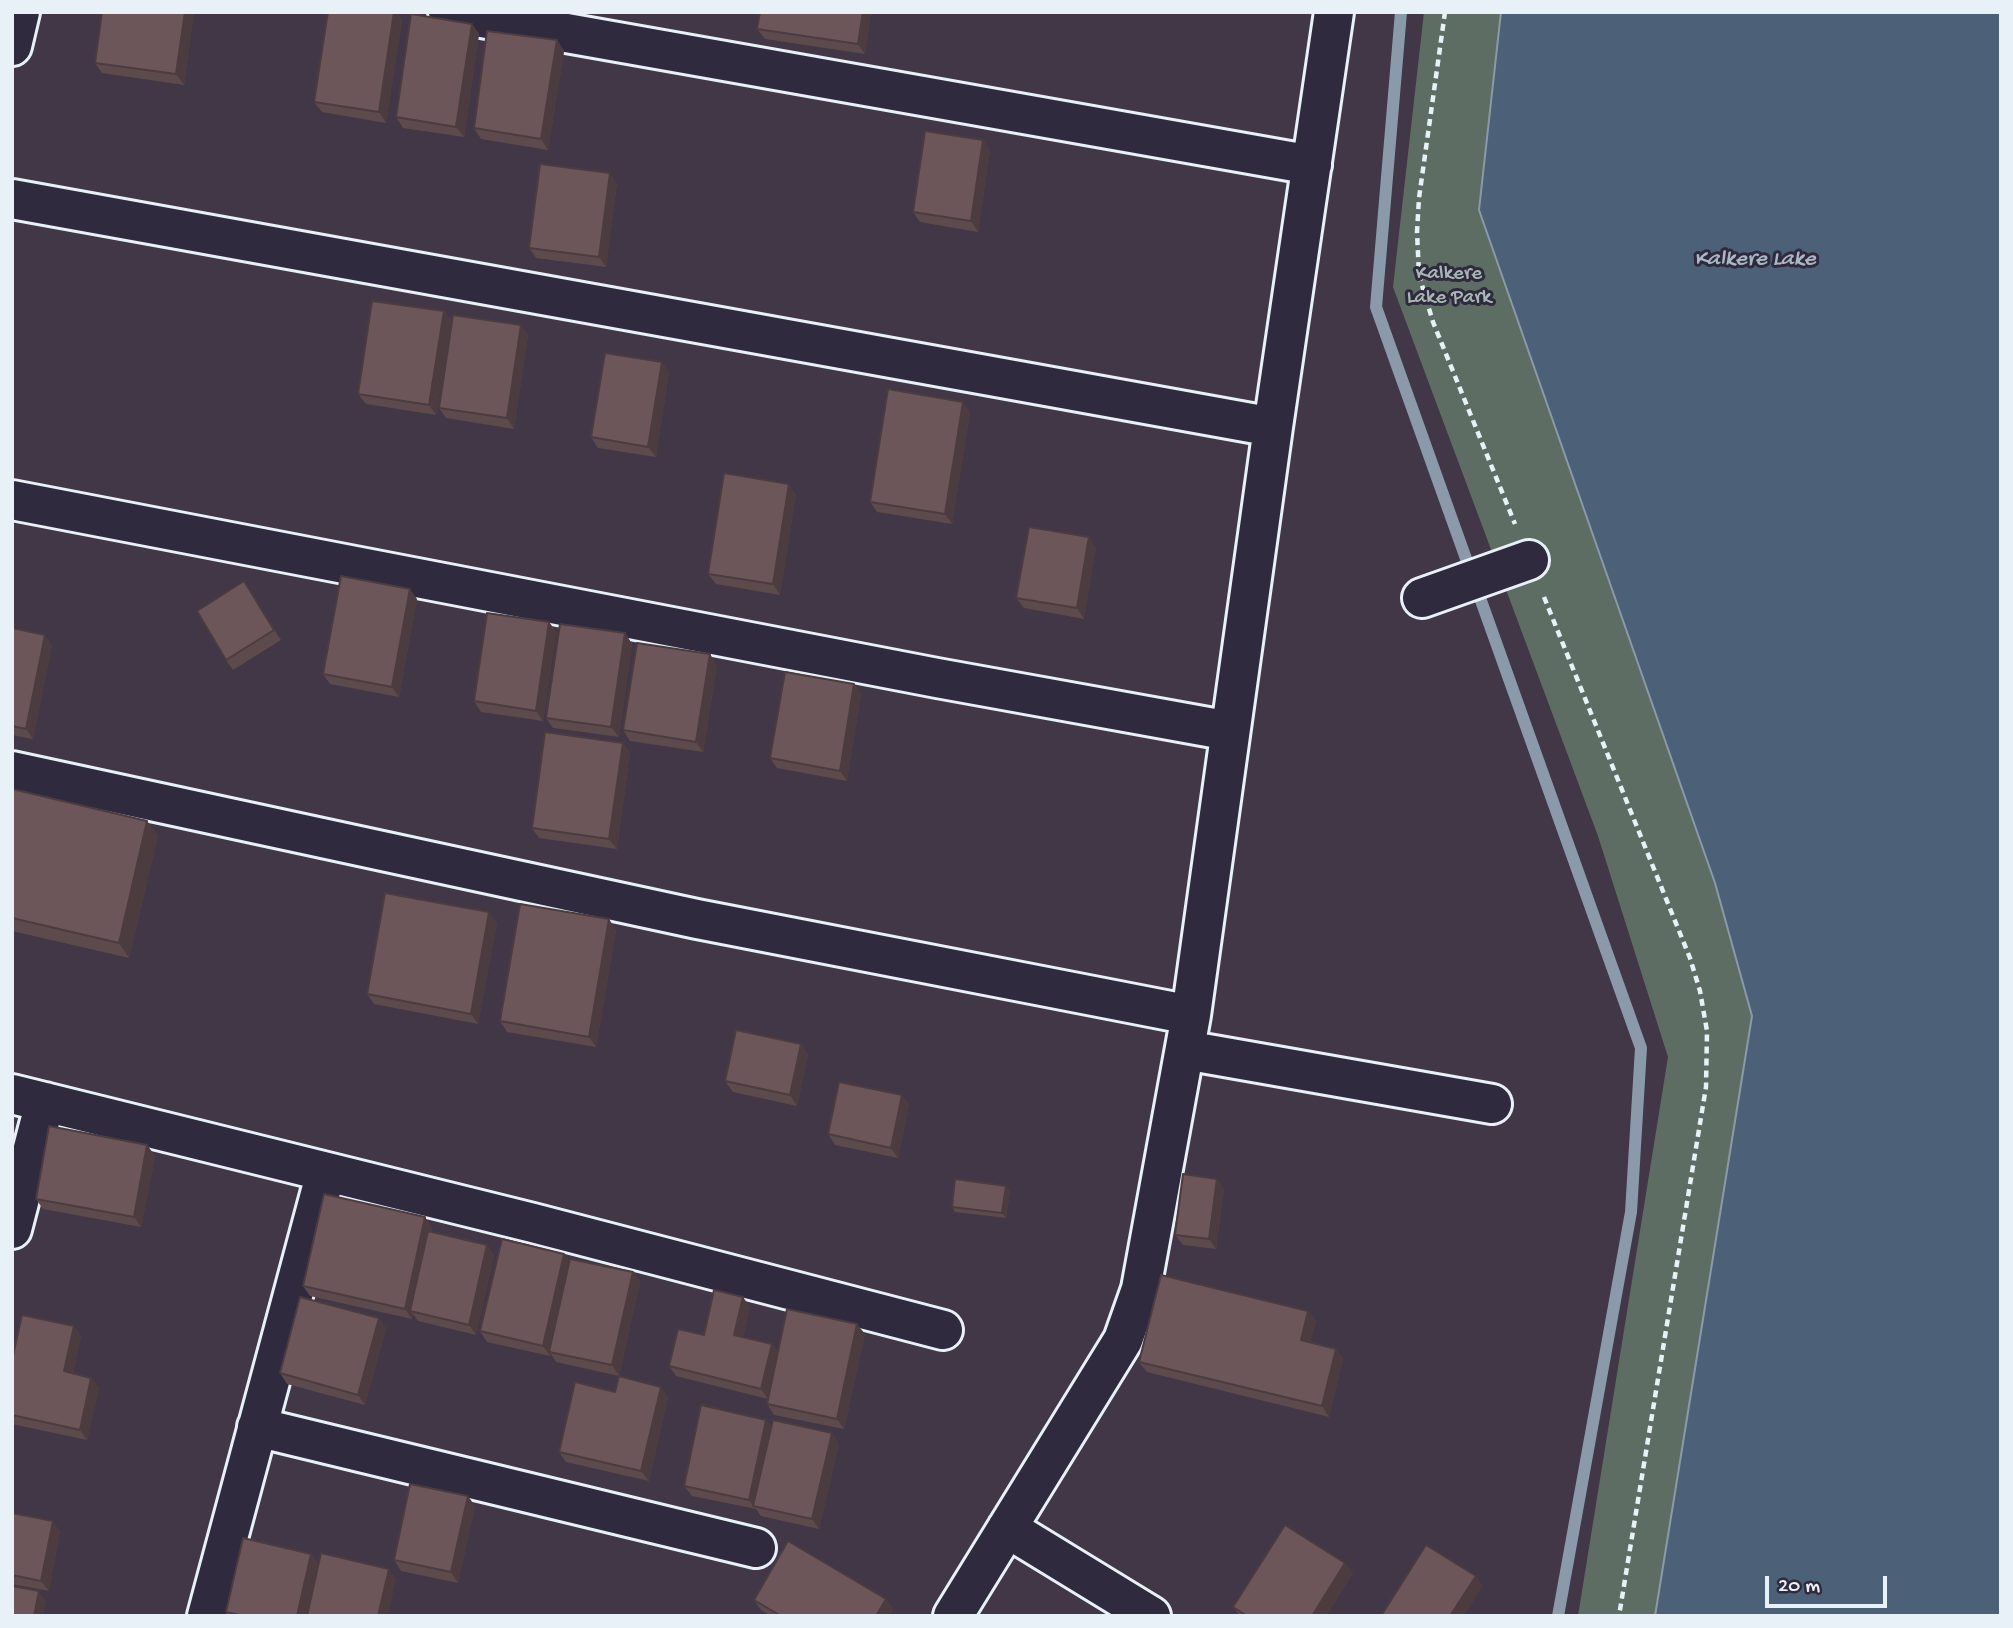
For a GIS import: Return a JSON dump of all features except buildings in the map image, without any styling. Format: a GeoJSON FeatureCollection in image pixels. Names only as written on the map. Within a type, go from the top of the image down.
{"type":"FeatureCollection","features":[{"type":"Feature","properties":{"kind":"street"},"geometry":{"type":"LineString","coordinates":[[12,46],[20,12]]}},
{"type":"Feature","properties":{"kind":"street"},"geometry":{"type":"LineString","coordinates":[[448,12],[1312,165]]}},
{"type":"Feature","properties":{"kind":"street"},"geometry":{"type":"LineString","coordinates":[[953,1616],[1123,1340],[1141,1289],[1188,1032],[1334,12]]}},
{"type":"Feature","properties":{"kind":"street"},"geometry":{"type":"LineString","coordinates":[[12,199],[1273,427]]}},
{"type":"Feature","properties":{"kind":"street"},"geometry":{"type":"LineString","coordinates":[[12,500],[937,678],[1230,731]]}},
{"type":"Feature","properties":{"kind":"street"},"geometry":{"type":"LineString","coordinates":[[1437,593],[1529,560]]}},
{"type":"Feature","properties":{"kind":"street"},"geometry":{"type":"LineString","coordinates":[[12,771],[697,919],[1492,1104]]}},
{"type":"Feature","properties":{"kind":"street"},"geometry":{"type":"LineString","coordinates":[[12,1229],[28,1098],[533,1223],[943,1330]]}},
{"type":"Feature","properties":{"kind":"street"},"geometry":{"type":"LineString","coordinates":[[206,1616],[326,1172]]}},
{"type":"Feature","properties":{"kind":"street"},"geometry":{"type":"LineString","coordinates":[[257,1427],[756,1548]]}},
{"type":"Feature","properties":{"kind":"street"},"geometry":{"type":"LineString","coordinates":[[1007,1528],[1151,1616]]}},
{"type":"Feature","properties":{"kind":"path"},"geometry":{"type":"LineString","coordinates":[[1445,12],[1419,198],[1419,275],[1433,322],[1690,958],[1700,991],[1707,1031],[1706,1087],[1619,1616]]}},
{"type":"Feature","properties":{"kind":"green space","name":"Kalkere Lake Park"},"geometry":{"type":"Polygon","coordinates":[[[1424,12],[1501,12],[1479,210],[1715,883],[1752,1016],[1655,1616],[1578,1616],[1668,1057],[1598,836],[1393,287],[1424,12]]]}},
{"type":"Feature","properties":{"kind":"water","name":"Kalkere Lake"},"geometry":{"type":"Polygon","coordinates":[[[1501,12],[2001,12],[2001,1616],[1655,1616],[1752,1016],[1715,883],[1479,210],[1501,12]]]}},
{"type":"Feature","properties":{"kind":"waterway"},"geometry":{"type":"LineString","coordinates":[[1401,12],[1376,307],[1641,1048],[1631,1212],[1558,1616]]}}]}
